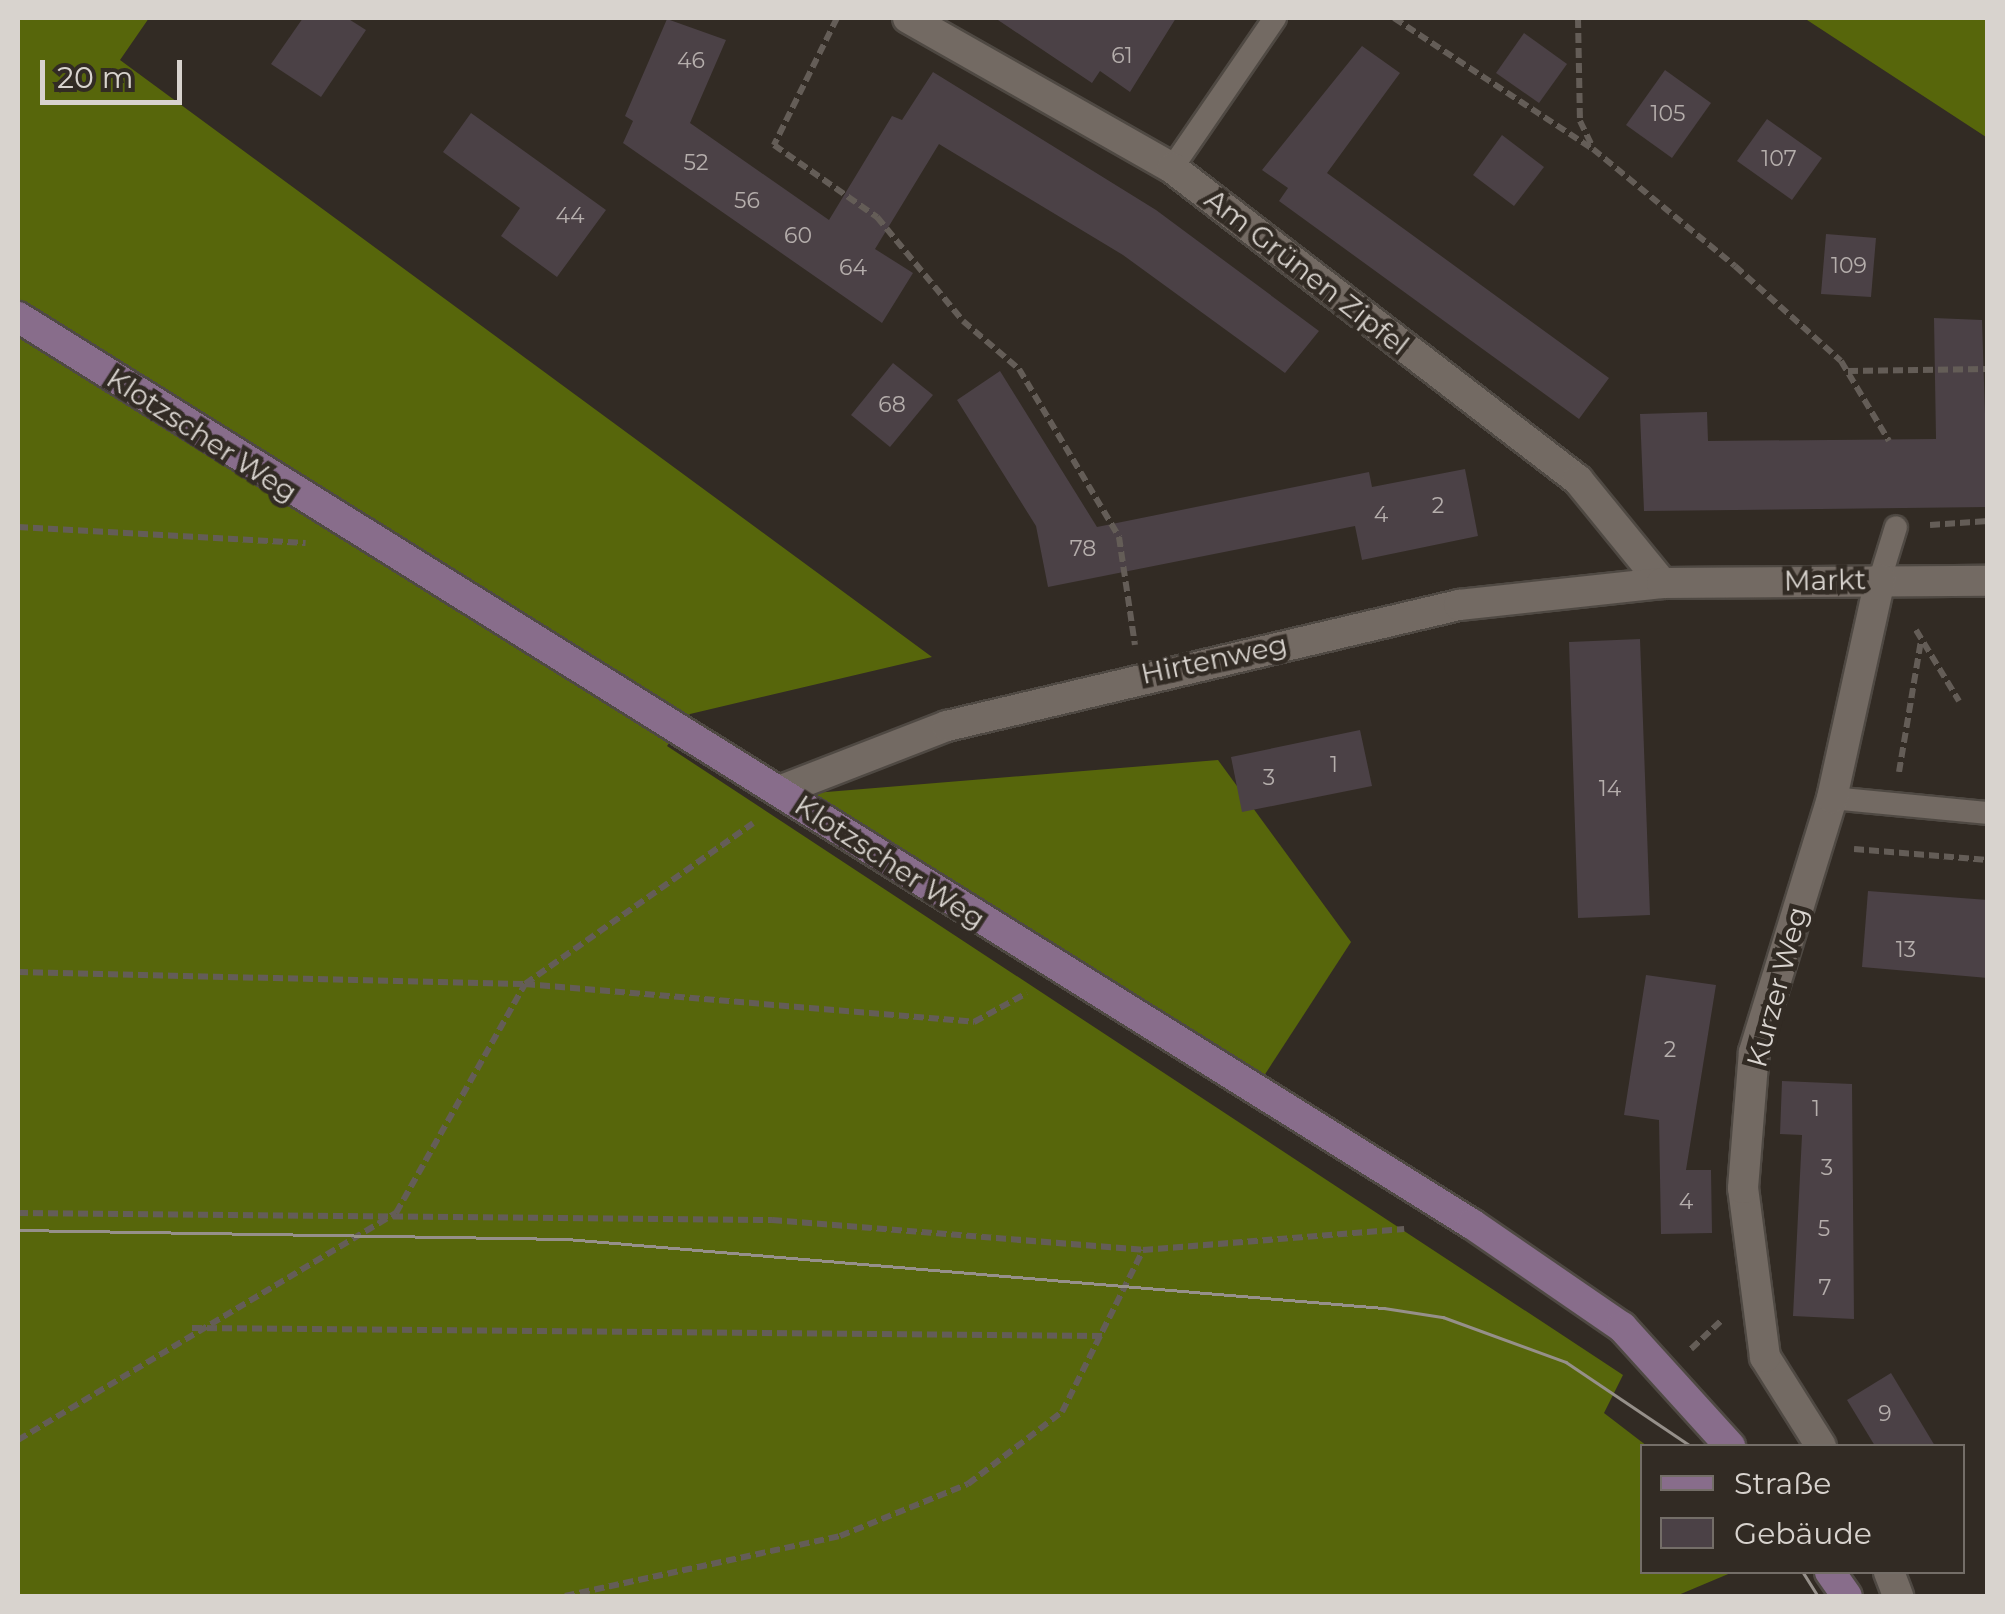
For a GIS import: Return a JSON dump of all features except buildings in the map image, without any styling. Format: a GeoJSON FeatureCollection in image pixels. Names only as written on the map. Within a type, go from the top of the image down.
{"type":"FeatureCollection","features":[{"type":"Feature","properties":{"kind":"street","name":"Am Grünen Zipfel"},"geometry":{"type":"LineString","coordinates":[[908,18],[1172,168],[1578,480],[1662,583]]}},
{"type":"Feature","properties":{"kind":"street","name":"Klotzscher Weg"},"geometry":{"type":"LineString","coordinates":[[18,317],[344,528],[779,791],[1064,974],[1472,1224],[1622,1326],[1728,1444]]}},
{"type":"Feature","properties":{"kind":"street","name":"Kurzer Weg"},"geometry":{"type":"LineString","coordinates":[[1820,1444],[1765,1357],[1752,1292],[1744,1188],[1754,1052],[1832,798],[1880,580]]}},
{"type":"Feature","properties":{"kind":"street","name":"Markt"},"geometry":{"type":"LineString","coordinates":[[1662,583],[1988,581]]}},
{"type":"Feature","properties":{"kind":"street","name":"Hirtenweg"},"geometry":{"type":"LineString","coordinates":[[779,791],[947,726],[1135,676],[1459,605],[1662,583]]}},
{"type":"Feature","properties":{"kind":"street"},"geometry":{"type":"LineString","coordinates":[[1831,1574],[1847,1596]]}},
{"type":"Feature","properties":{"kind":"lane"},"geometry":{"type":"LineString","coordinates":[[1172,168],[1274,18]]}},
{"type":"Feature","properties":{"kind":"lane"},"geometry":{"type":"LineString","coordinates":[[1880,580],[1896,526]]}},
{"type":"Feature","properties":{"kind":"lane"},"geometry":{"type":"LineString","coordinates":[[1832,798],[1988,812]]}},
{"type":"Feature","properties":{"kind":"path"},"geometry":{"type":"LineString","coordinates":[[837,18],[774,144],[876,217],[963,321],[1020,369],[1119,537],[1134,600],[1135,676]]}},
{"type":"Feature","properties":{"kind":"path"},"geometry":{"type":"LineString","coordinates":[[1394,18],[1594,149],[1848,371],[1890,441]]}},
{"type":"Feature","properties":{"kind":"path"},"geometry":{"type":"LineString","coordinates":[[1578,18],[1580,120],[1594,149]]}},
{"type":"Feature","properties":{"kind":"path"},"geometry":{"type":"LineString","coordinates":[[1848,371],[1988,369]]}},
{"type":"Feature","properties":{"kind":"path"},"geometry":{"type":"LineString","coordinates":[[1951,523],[1988,520]]}},
{"type":"Feature","properties":{"kind":"path"},"geometry":{"type":"LineString","coordinates":[[18,527],[335,545],[344,528]]}},
{"type":"Feature","properties":{"kind":"path"},"geometry":{"type":"LineString","coordinates":[[1916,630],[1959,701]]}},
{"type":"Feature","properties":{"kind":"path"},"geometry":{"type":"LineString","coordinates":[[1888,852],[1921,640]]}},
{"type":"Feature","properties":{"kind":"path"},"geometry":{"type":"LineString","coordinates":[[18,1440],[190,1328],[396,1213],[525,984],[764,815],[779,791]]}},
{"type":"Feature","properties":{"kind":"path"},"geometry":{"type":"LineString","coordinates":[[1818,846],[1988,860]]}},
{"type":"Feature","properties":{"kind":"path"},"geometry":{"type":"LineString","coordinates":[[18,972],[525,984],[974,1022],[1064,974]]}},
{"type":"Feature","properties":{"kind":"path"},"geometry":{"type":"LineString","coordinates":[[18,1214],[396,1213],[772,1220],[1143,1250],[1472,1224]]}},
{"type":"Feature","properties":{"kind":"path"},"geometry":{"type":"LineString","coordinates":[[565,1596],[840,1536],[968,1484],[1062,1412],[1143,1250]]}},
{"type":"Feature","properties":{"kind":"path"},"geometry":{"type":"LineString","coordinates":[[1666,1371],[1752,1292]]}},
{"type":"Feature","properties":{"kind":"path"},"geometry":{"type":"LineString","coordinates":[[190,1328],[1102,1336]]}},
{"type":"Feature","properties":{"kind":"green space"},"geometry":{"type":"Polygon","coordinates":[[[18,18],[149,18],[120,60],[932,657],[690,714],[667,746],[1623,1375],[1604,1413],[1644,1444],[1640,1444],[1640,1574],[1728,1574],[1676,1596],[18,1596],[18,18]]]}},
{"type":"Feature","properties":{"kind":"green space"},"geometry":{"type":"Polygon","coordinates":[[[1804,18],[1987,18],[1987,137],[1986,137],[1804,18]]]}},
{"type":"Feature","properties":{"kind":"green space"},"geometry":{"type":"Polygon","coordinates":[[[1218,760],[1351,942],[1260,1082],[802,794],[1218,760]]]}},
{"type":"Feature","properties":{"kind":"tram line"},"geometry":{"type":"LineString","coordinates":[[18,1230],[567,1239],[1384,1308],[1443,1317],[1566,1362],[1688,1444]]}},
{"type":"Feature","properties":{"kind":"tram line"},"geometry":{"type":"LineString","coordinates":[[1804,1574],[1818,1596]]}}]}
